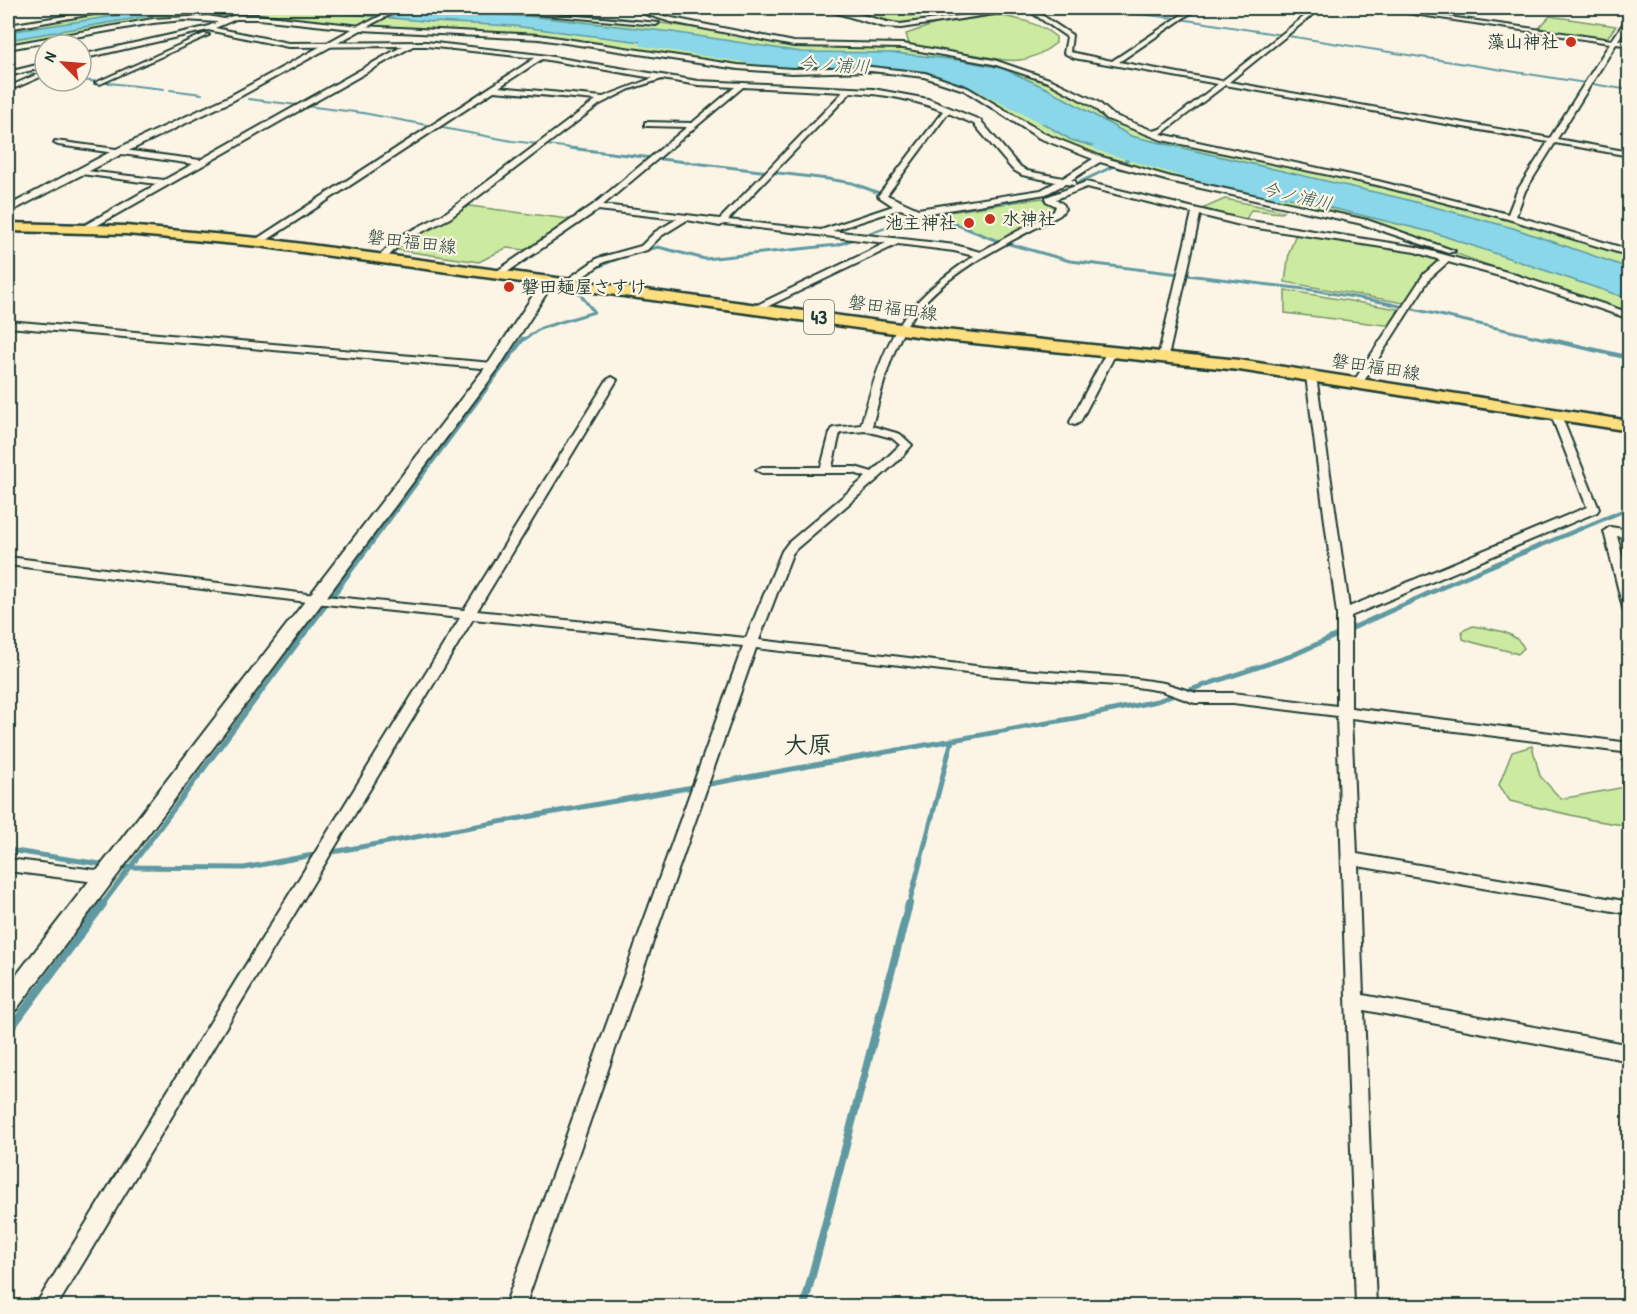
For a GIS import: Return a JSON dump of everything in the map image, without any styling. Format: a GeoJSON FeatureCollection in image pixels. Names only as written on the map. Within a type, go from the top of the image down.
{"type":"FeatureCollection","features":[{"type":"Feature","properties":{"kind":"main road","name":"磐田福田線"},"geometry":{"type":"LineString","coordinates":[[8,227],[177,233],[258,242],[902,329],[1112,351],[1311,376],[1629,426]]}},
{"type":"Feature","properties":{"kind":"street"},"geometry":{"type":"LineString","coordinates":[[8,27],[124,8]]}},
{"type":"Feature","properties":{"kind":"street"},"geometry":{"type":"LineString","coordinates":[[8,210],[118,152],[232,98],[295,65],[326,45],[400,8]]}},
{"type":"Feature","properties":{"kind":"street"},"geometry":{"type":"LineString","coordinates":[[471,8],[635,20],[730,32]]}},
{"type":"Feature","properties":{"kind":"street"},"geometry":{"type":"LineString","coordinates":[[628,8],[671,20],[810,46],[903,46],[994,62],[1050,81],[1095,104],[1110,117],[1153,134],[1378,183],[1512,217],[1629,253]]}},
{"type":"Feature","properties":{"kind":"street"},"geometry":{"type":"LineString","coordinates":[[824,8],[887,25],[901,26],[1029,8],[1070,36],[1067,53],[1076,57],[1629,154]]}},
{"type":"Feature","properties":{"kind":"street"},"geometry":{"type":"LineString","coordinates":[[1112,64],[1195,8]]}},
{"type":"Feature","properties":{"kind":"street"},"geometry":{"type":"LineString","coordinates":[[1153,134],[1163,131],[1318,8]]}},
{"type":"Feature","properties":{"kind":"street"},"geometry":{"type":"LineString","coordinates":[[1376,8],[1629,44]]}},
{"type":"Feature","properties":{"kind":"street"},"geometry":{"type":"LineString","coordinates":[[1512,217],[1521,191],[1629,16]]}},
{"type":"Feature","properties":{"kind":"street"},"geometry":{"type":"LineString","coordinates":[[8,47],[160,21],[206,17],[225,22]]}},
{"type":"Feature","properties":{"kind":"street"},"geometry":{"type":"LineString","coordinates":[[93,55],[208,28],[235,17],[259,17],[539,37],[738,67],[792,71],[871,69],[925,75],[966,89],[1042,136],[1099,159],[1169,179],[1391,229],[1427,241],[1512,278],[1629,316]]}},
{"type":"Feature","properties":{"kind":"street"},"geometry":{"type":"LineString","coordinates":[[208,28],[288,45],[412,44],[542,57],[661,77],[740,86],[873,91],[910,98],[977,122],[1002,153],[1025,172],[1081,186]]}},
{"type":"Feature","properties":{"kind":"street"},"geometry":{"type":"LineString","coordinates":[[151,30],[172,36]]}},
{"type":"Feature","properties":{"kind":"street"},"geometry":{"type":"LineString","coordinates":[[101,82],[217,30]]}},
{"type":"Feature","properties":{"kind":"street"},"geometry":{"type":"LineString","coordinates":[[123,37],[145,42]]}},
{"type":"Feature","properties":{"kind":"street"},"geometry":{"type":"LineString","coordinates":[[86,228],[412,44]]}},
{"type":"Feature","properties":{"kind":"street"},"geometry":{"type":"LineString","coordinates":[[93,51],[100,53]]}},
{"type":"Feature","properties":{"kind":"street"},"geometry":{"type":"LineString","coordinates":[[258,242],[542,57]]}},
{"type":"Feature","properties":{"kind":"street"},"geometry":{"type":"LineString","coordinates":[[13,64],[26,69]]}},
{"type":"Feature","properties":{"kind":"street"},"geometry":{"type":"LineString","coordinates":[[118,65],[136,66]]}},
{"type":"Feature","properties":{"kind":"street"},"geometry":{"type":"LineString","coordinates":[[8,74],[33,68]]}},
{"type":"Feature","properties":{"kind":"street"},"geometry":{"type":"LineString","coordinates":[[382,258],[399,240],[447,216],[604,99],[661,77]]}},
{"type":"Feature","properties":{"kind":"street"},"geometry":{"type":"LineString","coordinates":[[8,89],[33,78]]}},
{"type":"Feature","properties":{"kind":"street"},"geometry":{"type":"LineString","coordinates":[[500,273],[596,207],[740,86]]}},
{"type":"Feature","properties":{"kind":"street"},"geometry":{"type":"LineString","coordinates":[[493,89],[546,94],[561,92],[604,99]]}},
{"type":"Feature","properties":{"kind":"street"},"geometry":{"type":"LineString","coordinates":[[720,223],[848,91]]}},
{"type":"Feature","properties":{"kind":"street"},"geometry":{"type":"LineString","coordinates":[[947,110],[883,195],[900,206],[922,211],[1042,192],[1099,159]]}},
{"type":"Feature","properties":{"kind":"street"},"geometry":{"type":"LineString","coordinates":[[648,124],[692,125]]}},
{"type":"Feature","properties":{"kind":"street"},"geometry":{"type":"LineString","coordinates":[[58,143],[201,163]]}},
{"type":"Feature","properties":{"kind":"street"},"geometry":{"type":"LineString","coordinates":[[81,172],[165,183]]}},
{"type":"Feature","properties":{"kind":"street"},"geometry":{"type":"LineString","coordinates":[[866,428],[889,356],[908,318],[956,270],[1057,213],[1061,209],[1060,205],[1049,199],[1086,184],[1244,223],[1416,250],[1447,258],[1488,273],[1512,278]]}},
{"type":"Feature","properties":{"kind":"street"},"geometry":{"type":"LineString","coordinates":[[819,232],[900,206]]}},
{"type":"Feature","properties":{"kind":"street"},"geometry":{"type":"LineString","coordinates":[[596,207],[720,223],[956,248],[980,255]]}},
{"type":"Feature","properties":{"kind":"street"},"geometry":{"type":"LineString","coordinates":[[1163,357],[1197,212]]}},
{"type":"Feature","properties":{"kind":"street"},"geometry":{"type":"LineString","coordinates":[[568,283],[601,260],[644,248],[658,234],[684,218]]}},
{"type":"Feature","properties":{"kind":"street"},"geometry":{"type":"LineString","coordinates":[[758,308],[897,241]]}},
{"type":"Feature","properties":{"kind":"street"},"geometry":{"type":"LineString","coordinates":[[1357,384],[1426,276],[1447,258]]}},
{"type":"Feature","properties":{"kind":"street"},"geometry":{"type":"LineString","coordinates":[[8,1003],[493,366],[549,280]]}},
{"type":"Feature","properties":{"kind":"street"},"geometry":{"type":"LineString","coordinates":[[8,324],[493,366]]}},
{"type":"Feature","properties":{"kind":"street"},"geometry":{"type":"LineString","coordinates":[[1075,422],[1112,351]]}},
{"type":"Feature","properties":{"kind":"street"},"geometry":{"type":"LineString","coordinates":[[1311,376],[1344,614],[1344,711],[1366,1306]]}},
{"type":"Feature","properties":{"kind":"street"},"geometry":{"type":"LineString","coordinates":[[45,1306],[612,380]]}},
{"type":"Feature","properties":{"kind":"street"},"geometry":{"type":"LineString","coordinates":[[1344,614],[1593,509],[1556,415]]}},
{"type":"Feature","properties":{"kind":"street"},"geometry":{"type":"LineString","coordinates":[[515,1306],[751,643],[786,554],[792,546],[896,458],[906,445],[896,436],[866,428],[837,430],[826,470]]}},
{"type":"Feature","properties":{"kind":"street"},"geometry":{"type":"LineString","coordinates":[[762,470],[855,470],[875,476]]}},
{"type":"Feature","properties":{"kind":"street"},"geometry":{"type":"LineString","coordinates":[[1629,534],[1610,531],[1629,612]]}},
{"type":"Feature","properties":{"kind":"street"},"geometry":{"type":"LineString","coordinates":[[8,561],[315,599],[751,643],[984,670],[1130,682],[1164,687],[1195,698],[1233,698],[1629,748]]}},
{"type":"Feature","properties":{"kind":"street"},"geometry":{"type":"LineString","coordinates":[[1350,859],[1629,908]]}},
{"type":"Feature","properties":{"kind":"street"},"geometry":{"type":"LineString","coordinates":[[8,865],[104,878]]}},
{"type":"Feature","properties":{"kind":"street"},"geometry":{"type":"LineString","coordinates":[[1356,1001],[1629,1053]]}},
{"type":"Feature","properties":{"kind":"green space"},"geometry":{"type":"Polygon","coordinates":[[[128,8],[532,9],[632,19],[815,45],[910,47],[906,34],[959,16],[897,23],[839,8],[941,8],[905,14],[909,16],[969,8],[1024,8],[995,14],[1027,22],[1056,37],[1056,43],[1042,53],[1028,58],[1005,60],[952,53],[994,62],[1045,79],[1141,130],[1496,215],[1629,252],[1629,316],[1371,223],[1241,195],[1090,156],[1022,125],[966,89],[925,75],[764,69],[548,38],[361,28],[242,17],[133,24],[84,33],[33,33],[33,42],[8,47],[8,27],[128,8]]]}},
{"type":"Feature","properties":{"kind":"green space"},"geometry":{"type":"Polygon","coordinates":[[[1550,16],[1616,26],[1606,39],[1538,29],[1550,16]]]}},
{"type":"Feature","properties":{"kind":"green space"},"geometry":{"type":"Polygon","coordinates":[[[1042,198],[1054,206],[1054,210],[999,241],[930,215],[1042,198]]]}},
{"type":"Feature","properties":{"kind":"green space"},"geometry":{"type":"Polygon","coordinates":[[[1225,199],[1284,211],[1282,213],[1251,210],[1244,223],[1197,211],[1225,199]]]}},
{"type":"Feature","properties":{"kind":"green space"},"geometry":{"type":"Polygon","coordinates":[[[462,205],[576,220],[527,250],[506,248],[479,262],[391,249],[462,205]]]}},
{"type":"Feature","properties":{"kind":"green space"},"geometry":{"type":"Polygon","coordinates":[[[1296,233],[1426,253],[1440,259],[1404,303],[1285,282],[1289,253],[1296,233]]]}},
{"type":"Feature","properties":{"kind":"green space"},"geometry":{"type":"Polygon","coordinates":[[[1285,290],[1398,309],[1393,326],[1285,313],[1285,290]]]}},
{"type":"Feature","properties":{"kind":"green space"},"geometry":{"type":"Polygon","coordinates":[[[1473,626],[1515,637],[1524,648],[1518,654],[1463,639],[1462,631],[1473,626]]]}},
{"type":"Feature","properties":{"kind":"green space"},"geometry":{"type":"Polygon","coordinates":[[[1532,746],[1540,776],[1561,799],[1625,787],[1629,792],[1629,826],[1510,801],[1499,785],[1512,752],[1532,746]]]}},
{"type":"Feature","properties":{"kind":"water"},"geometry":{"type":"Polygon","coordinates":[[[168,8],[237,8],[154,15],[49,33],[33,33],[33,36],[8,40],[8,32],[168,8]]]}},
{"type":"Feature","properties":{"kind":"water"},"geometry":{"type":"Polygon","coordinates":[[[237,8],[386,8],[537,17],[672,32],[801,52],[896,53],[1002,68],[1048,89],[1131,136],[1400,198],[1513,228],[1629,268],[1629,299],[1435,233],[1207,178],[1071,140],[981,87],[935,71],[768,62],[658,44],[513,26],[433,22],[298,9],[237,8]]]}},
{"type":"Feature","properties":{"kind":"waterway"},"geometry":{"type":"LineString","coordinates":[[1088,8],[1174,18],[1630,90]]}},
{"type":"Feature","properties":{"kind":"waterway","name":"今ノ浦川"},"geometry":{"type":"LineString","coordinates":[[646,43],[766,61],[935,71],[981,87],[1047,119]]}},
{"type":"Feature","properties":{"kind":"waterway"},"geometry":{"type":"LineString","coordinates":[[19,72],[33,74]]}},
{"type":"Feature","properties":{"kind":"waterway"},"geometry":{"type":"LineString","coordinates":[[93,81],[164,89]]}},
{"type":"Feature","properties":{"kind":"waterway"},"geometry":{"type":"LineString","coordinates":[[170,90],[202,94]]}},
{"type":"Feature","properties":{"kind":"waterway"},"geometry":{"type":"LineString","coordinates":[[248,99],[363,113],[512,141],[581,149]]}},
{"type":"Feature","properties":{"kind":"waterway","name":"今ノ浦川"},"geometry":{"type":"LineString","coordinates":[[1102,146],[1207,178],[1277,193]]}},
{"type":"Feature","properties":{"kind":"waterway"},"geometry":{"type":"LineString","coordinates":[[569,148],[828,179],[852,183],[887,196]]}},
{"type":"Feature","properties":{"kind":"waterway"},"geometry":{"type":"LineString","coordinates":[[927,213],[1007,202],[1061,191],[1133,157]]}},
{"type":"Feature","properties":{"kind":"waterway"},"geometry":{"type":"LineString","coordinates":[[923,211],[927,213]]}},
{"type":"Feature","properties":{"kind":"waterway"},"geometry":{"type":"LineString","coordinates":[[643,251],[658,247],[705,259],[837,245],[927,213]]}},
{"type":"Feature","properties":{"kind":"waterway"},"geometry":{"type":"LineString","coordinates":[[927,213],[995,240],[1070,261],[1313,290],[1382,302],[1554,341]]}},
{"type":"Feature","properties":{"kind":"waterway"},"geometry":{"type":"LineString","coordinates":[[581,278],[595,268],[619,258]]}},
{"type":"Feature","properties":{"kind":"waterway"},"geometry":{"type":"LineString","coordinates":[[522,341],[541,328],[594,312],[576,289]]}},
{"type":"Feature","properties":{"kind":"waterway"},"geometry":{"type":"LineString","coordinates":[[339,587],[523,339]]}},
{"type":"Feature","properties":{"kind":"waterway"},"geometry":{"type":"LineString","coordinates":[[1547,339],[1630,358]]}},
{"type":"Feature","properties":{"kind":"waterway"},"geometry":{"type":"LineString","coordinates":[[1441,587],[1630,508]]}},
{"type":"Feature","properties":{"kind":"waterway"},"geometry":{"type":"LineString","coordinates":[[130,867],[340,586]]}},
{"type":"Feature","properties":{"kind":"waterway"},"geometry":{"type":"LineString","coordinates":[[952,740],[1157,701],[1291,656],[1445,586]]}},
{"type":"Feature","properties":{"kind":"waterway"},"geometry":{"type":"LineString","coordinates":[[327,853],[952,740]]}},
{"type":"Feature","properties":{"kind":"waterway"},"geometry":{"type":"LineString","coordinates":[[909,905],[952,740]]}},
{"type":"Feature","properties":{"kind":"waterway"},"geometry":{"type":"LineString","coordinates":[[8,850],[107,865]]}},
{"type":"Feature","properties":{"kind":"waterway"},"geometry":{"type":"LineString","coordinates":[[130,867],[244,868],[318,854]]}},
{"type":"Feature","properties":{"kind":"waterway"},"geometry":{"type":"LineString","coordinates":[[119,867],[130,867]]}},
{"type":"Feature","properties":{"kind":"waterway"},"geometry":{"type":"LineString","coordinates":[[102,905],[130,867]]}},
{"type":"Feature","properties":{"kind":"waterway"},"geometry":{"type":"LineString","coordinates":[[8,1032],[103,904]]}},
{"type":"Feature","properties":{"kind":"waterway"},"geometry":{"type":"LineString","coordinates":[[804,1306],[909,904]]}},
{"type":"Feature","properties":{"kind":"place","name":"藻山神社"},"geometry":{"type":"Point","coordinates":[1571,42]}},
{"type":"Feature","properties":{"kind":"place","name":"水神社"},"geometry":{"type":"Point","coordinates":[990,219]}},
{"type":"Feature","properties":{"kind":"place","name":"池主神社"},"geometry":{"type":"Point","coordinates":[969,223]}},
{"type":"Feature","properties":{"kind":"place","name":"磐田麺屋さすけ"},"geometry":{"type":"Point","coordinates":[509,287]}},
{"type":"Feature","properties":{"kind":"district","name":"大原"},"geometry":{"type":"Point","coordinates":[808,745]}}]}
